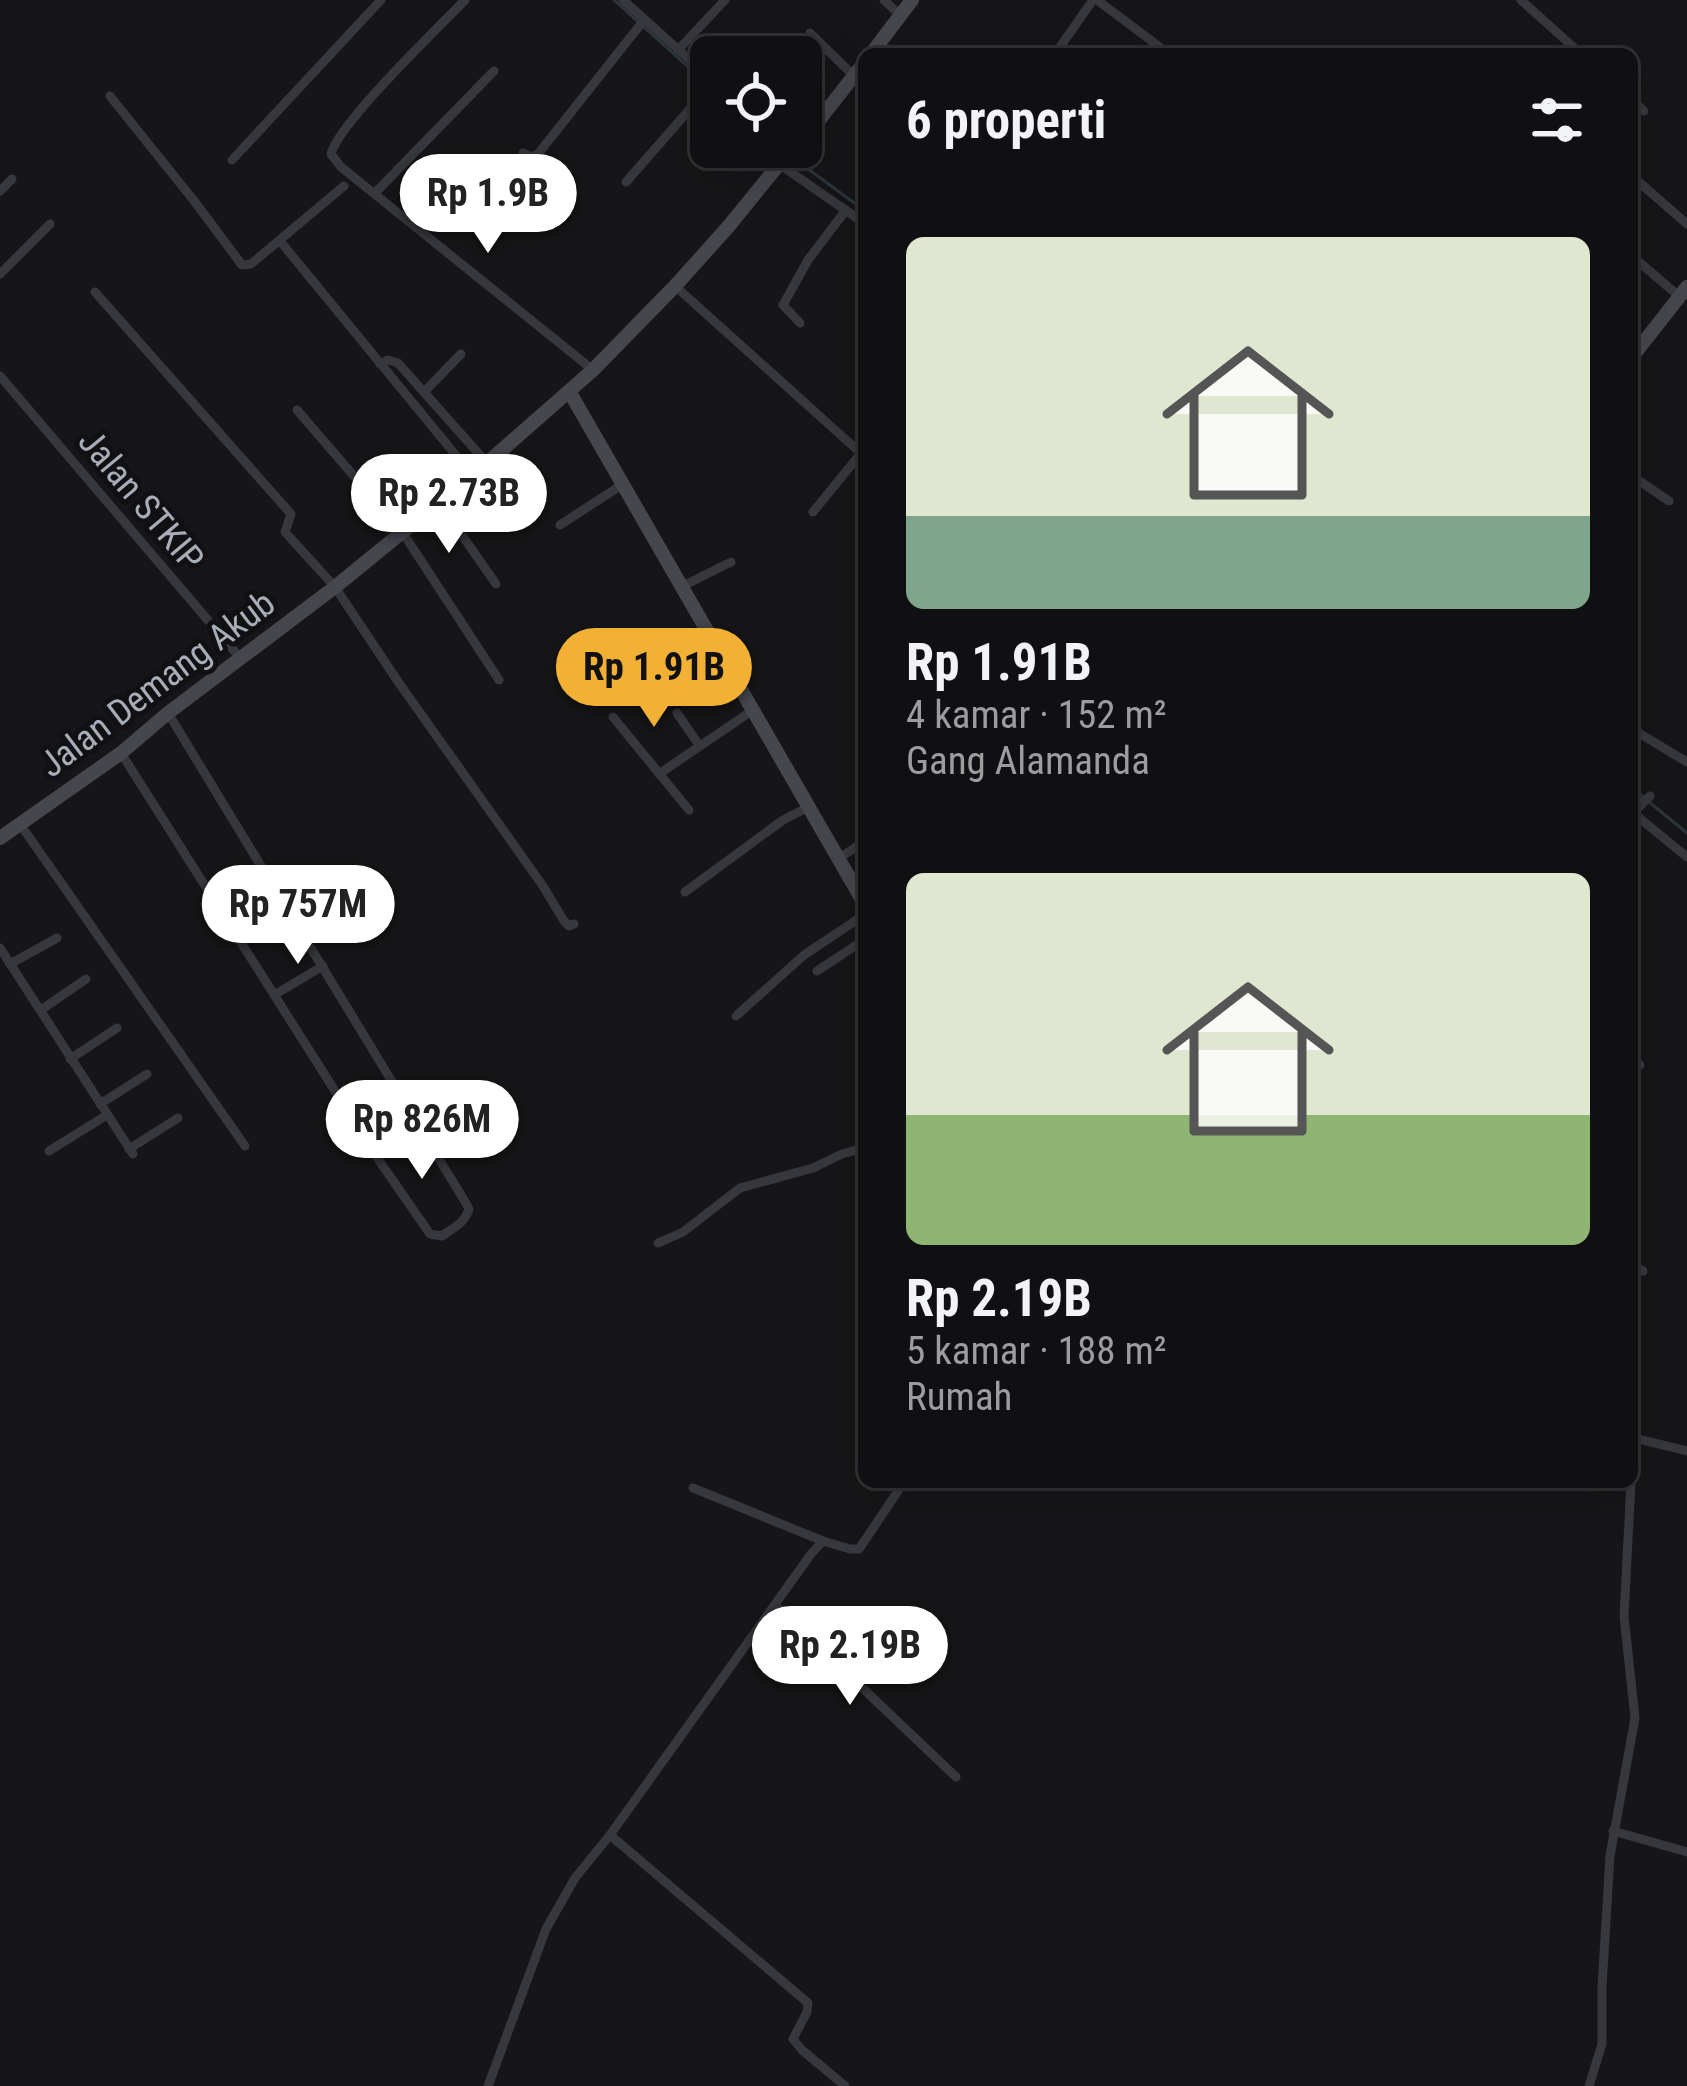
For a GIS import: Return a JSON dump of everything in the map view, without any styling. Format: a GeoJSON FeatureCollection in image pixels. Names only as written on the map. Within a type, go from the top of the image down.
{"type":"FeatureCollection","features":[{"type":"Feature","properties":{"kind":"street"},"geometry":{"type":"LineString","coordinates":[[232,160],[381,0]]}},
{"type":"Feature","properties":{"kind":"street"},"geometry":{"type":"LineString","coordinates":[[465,0],[378,92],[331,154],[341,167],[593,370]]}},
{"type":"Feature","properties":{"kind":"street"},"geometry":{"type":"LineString","coordinates":[[622,0],[641,24],[690,64]]}},
{"type":"Feature","properties":{"kind":"street"},"geometry":{"type":"LineString","coordinates":[[678,50],[724,0]]}},
{"type":"Feature","properties":{"kind":"street"},"geometry":{"type":"LineString","coordinates":[[884,0],[901,16]]}},
{"type":"Feature","properties":{"kind":"street"},"geometry":{"type":"LineString","coordinates":[[876,48],[912,0]]}},
{"type":"Feature","properties":{"kind":"street"},"geometry":{"type":"LineString","coordinates":[[1061,48],[1095,0],[1160,48]]}},
{"type":"Feature","properties":{"kind":"street"},"geometry":{"type":"LineString","coordinates":[[1521,0],[1574,48]]}},
{"type":"Feature","properties":{"kind":"street"},"geometry":{"type":"LineString","coordinates":[[523,153],[538,154],[641,24]]}},
{"type":"Feature","properties":{"kind":"street"},"geometry":{"type":"LineString","coordinates":[[810,33],[858,68]]}},
{"type":"Feature","properties":{"kind":"street","name":"Jalan Demang Akub"},"geometry":{"type":"LineString","coordinates":[[822,114],[858,70]]}},
{"type":"Feature","properties":{"kind":"street"},"geometry":{"type":"LineString","coordinates":[[375,193],[494,71]]}},
{"type":"Feature","properties":{"kind":"street"},"geometry":{"type":"LineString","coordinates":[[110,96],[238,262],[249,265],[344,186]]}},
{"type":"Feature","properties":{"kind":"street"},"geometry":{"type":"LineString","coordinates":[[1638,106],[1644,111]]}},
{"type":"Feature","properties":{"kind":"street"},"geometry":{"type":"LineString","coordinates":[[626,182],[690,108]]}},
{"type":"Feature","properties":{"kind":"street","name":"Jalan Demang Akub"},"geometry":{"type":"LineString","coordinates":[[0,838],[121,753],[487,463],[593,370],[675,286],[778,168]]}},
{"type":"Feature","properties":{"kind":"street"},"geometry":{"type":"LineString","coordinates":[[808,168],[858,219]]}},
{"type":"Feature","properties":{"kind":"street"},"geometry":{"type":"LineString","coordinates":[[0,191],[12,178]]}},
{"type":"Feature","properties":{"kind":"street"},"geometry":{"type":"LineString","coordinates":[[1638,181],[1687,224]]}},
{"type":"Feature","properties":{"kind":"street"},"geometry":{"type":"LineString","coordinates":[[800,323],[783,305],[808,260],[846,210]]}},
{"type":"Feature","properties":{"kind":"street"},"geometry":{"type":"LineString","coordinates":[[0,274],[50,224]]}},
{"type":"Feature","properties":{"kind":"street"},"geometry":{"type":"LineString","coordinates":[[280,241],[472,475]]}},
{"type":"Feature","properties":{"kind":"street"},"geometry":{"type":"LineString","coordinates":[[1638,260],[1683,292],[1638,349]]}},
{"type":"Feature","properties":{"kind":"street"},"geometry":{"type":"LineString","coordinates":[[675,286],[858,450]]}},
{"type":"Feature","properties":{"kind":"street"},"geometry":{"type":"LineString","coordinates":[[95,292],[291,514],[285,532],[335,587],[564,921],[574,924]]}},
{"type":"Feature","properties":{"kind":"street"},"geometry":{"type":"LineString","coordinates":[[424,392],[460,354]]}},
{"type":"Feature","properties":{"kind":"street"},"geometry":{"type":"LineString","coordinates":[[380,364],[398,362],[487,463]]}},
{"type":"Feature","properties":{"kind":"street","name":"Jalan STKIP"},"geometry":{"type":"LineString","coordinates":[[0,376],[233,665]]}},
{"type":"Feature","properties":{"kind":"street"},"geometry":{"type":"LineString","coordinates":[[569,391],[858,892]]}},
{"type":"Feature","properties":{"kind":"street"},"geometry":{"type":"LineString","coordinates":[[297,410],[403,533],[499,680]]}},
{"type":"Feature","properties":{"kind":"street"},"geometry":{"type":"LineString","coordinates":[[813,512],[858,459]]}},
{"type":"Feature","properties":{"kind":"street"},"geometry":{"type":"LineString","coordinates":[[1638,480],[1669,501]]}},
{"type":"Feature","properties":{"kind":"street"},"geometry":{"type":"LineString","coordinates":[[560,525],[623,484]]}},
{"type":"Feature","properties":{"kind":"street"},"geometry":{"type":"LineString","coordinates":[[440,502],[496,584]]}},
{"type":"Feature","properties":{"kind":"street"},"geometry":{"type":"LineString","coordinates":[[683,586],[730,562]]}},
{"type":"Feature","properties":{"kind":"street"},"geometry":{"type":"LineString","coordinates":[[659,773],[753,710]]}},
{"type":"Feature","properties":{"kind":"street"},"geometry":{"type":"LineString","coordinates":[[121,753],[430,1234],[442,1236],[464,1220],[467,1205],[169,713]]}},
{"type":"Feature","properties":{"kind":"street"},"geometry":{"type":"LineString","coordinates":[[677,713],[699,745]]}},
{"type":"Feature","properties":{"kind":"street"},"geometry":{"type":"LineString","coordinates":[[614,717],[689,811]]}},
{"type":"Feature","properties":{"kind":"street"},"geometry":{"type":"LineString","coordinates":[[1638,734],[1687,762]]}},
{"type":"Feature","properties":{"kind":"street"},"geometry":{"type":"LineString","coordinates":[[1639,806],[1687,856]]}},
{"type":"Feature","properties":{"kind":"street"},"geometry":{"type":"LineString","coordinates":[[685,892],[783,820],[809,807]]}},
{"type":"Feature","properties":{"kind":"street"},"geometry":{"type":"LineString","coordinates":[[20,824],[245,1146]]}},
{"type":"Feature","properties":{"kind":"street"},"geometry":{"type":"LineString","coordinates":[[839,858],[858,846]]}},
{"type":"Feature","properties":{"kind":"street"},"geometry":{"type":"LineString","coordinates":[[736,1016],[804,955],[858,920]]}},
{"type":"Feature","properties":{"kind":"street"},"geometry":{"type":"LineString","coordinates":[[10,964],[57,938]]}},
{"type":"Feature","properties":{"kind":"street"},"geometry":{"type":"LineString","coordinates":[[817,971],[858,944]]}},
{"type":"Feature","properties":{"kind":"street"},"geometry":{"type":"LineString","coordinates":[[0,948],[131,1152],[178,1118]]}},
{"type":"Feature","properties":{"kind":"street"},"geometry":{"type":"LineString","coordinates":[[274,995],[323,966]]}},
{"type":"Feature","properties":{"kind":"street"},"geometry":{"type":"LineString","coordinates":[[40,1010],[86,980]]}},
{"type":"Feature","properties":{"kind":"street"},"geometry":{"type":"LineString","coordinates":[[70,1059],[117,1028]]}},
{"type":"Feature","properties":{"kind":"street"},"geometry":{"type":"LineString","coordinates":[[100,1104],[147,1074]]}},
{"type":"Feature","properties":{"kind":"street"},"geometry":{"type":"LineString","coordinates":[[49,1150],[107,1115]]}},
{"type":"Feature","properties":{"kind":"street"},"geometry":{"type":"LineString","coordinates":[[658,1243],[683,1232],[740,1188],[858,1150]]}},
{"type":"Feature","properties":{"kind":"street"},"geometry":{"type":"LineString","coordinates":[[1638,1267],[1643,1270]]}},
{"type":"Feature","properties":{"kind":"street"},"geometry":{"type":"LineString","coordinates":[[1638,1443],[1687,1451]]}},
{"type":"Feature","properties":{"kind":"street"},"geometry":{"type":"LineString","coordinates":[[693,1488],[818,1547],[850,1550],[859,1549],[900,1488]]}},
{"type":"Feature","properties":{"kind":"street"},"geometry":{"type":"LineString","coordinates":[[1589,2086],[1602,2048],[1613,1831],[1635,1718],[1624,1616],[1631,1488]]}},
{"type":"Feature","properties":{"kind":"street"},"geometry":{"type":"LineString","coordinates":[[488,2086],[546,1929],[575,1878],[818,1547]]}},
{"type":"Feature","properties":{"kind":"street"},"geometry":{"type":"LineString","coordinates":[[775,1605],[956,1777]]}},
{"type":"Feature","properties":{"kind":"street"},"geometry":{"type":"LineString","coordinates":[[1613,1831],[1687,1852]]}},
{"type":"Feature","properties":{"kind":"street"},"geometry":{"type":"LineString","coordinates":[[610,1835],[808,2003],[794,2039],[845,2086]]}},
{"type":"Feature","properties":{"kind":"waterway"},"geometry":{"type":"LineString","coordinates":[[614,0],[690,69]]}},
{"type":"Feature","properties":{"kind":"waterway"},"geometry":{"type":"LineString","coordinates":[[807,168],[858,206]]}},
{"type":"Feature","properties":{"kind":"waterway"},"geometry":{"type":"LineString","coordinates":[[1638,793],[1687,833]]}}]}
